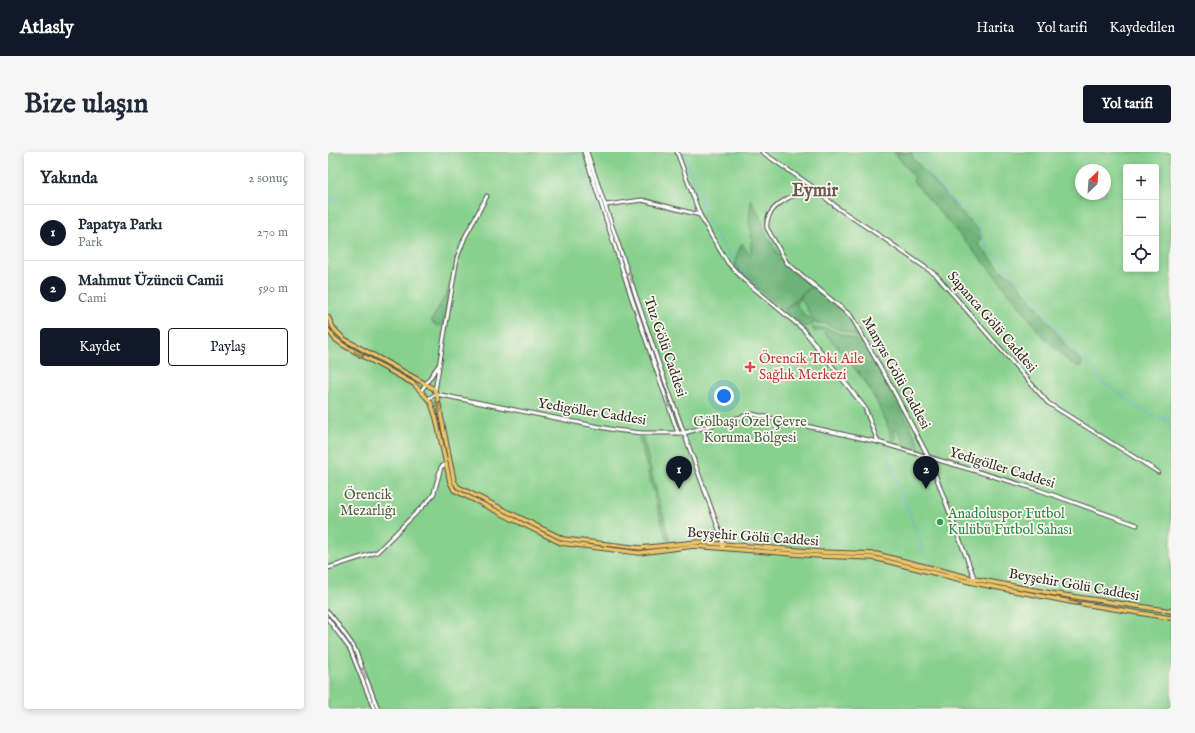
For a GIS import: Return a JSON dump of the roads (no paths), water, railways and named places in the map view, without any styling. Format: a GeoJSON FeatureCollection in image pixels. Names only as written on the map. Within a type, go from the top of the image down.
{"type":"FeatureCollection","features":[{"type":"Feature","properties":{"kind":"main road"},"geometry":{"type":"LineString","coordinates":[[328,317],[334,329],[344,339],[421,381],[435,393],[451,485],[454,490],[546,534]]}},
{"type":"Feature","properties":{"kind":"main road"},"geometry":{"type":"LineString","coordinates":[[328,330],[342,345],[409,382],[421,391],[428,399],[431,403],[436,418],[447,458],[446,464],[458,486],[454,490]]}},
{"type":"Feature","properties":{"kind":"main road","name":"Beyşehir Gölü Caddesi"},"geometry":{"type":"LineString","coordinates":[[458,486],[556,540],[636,548],[663,548],[697,542],[723,546],[876,554],[928,570],[974,581],[1171,611]]}},
{"type":"Feature","properties":{"kind":"main road"},"geometry":{"type":"LineString","coordinates":[[974,581],[1071,602],[1171,618]]}},
{"type":"Feature","properties":{"kind":"street","name":"Tuz Gölü Caddesi"},"geometry":{"type":"LineString","coordinates":[[584,152],[678,433]]}},
{"type":"Feature","properties":{"kind":"street","name":"Tuz Gölü Caddesi"},"geometry":{"type":"LineString","coordinates":[[588,152],[636,297],[720,532],[723,546]]}},
{"type":"Feature","properties":{"kind":"street"},"geometry":{"type":"LineString","coordinates":[[677,152],[700,215],[712,237],[735,271],[803,329],[866,408],[878,442]]}},
{"type":"Feature","properties":{"kind":"street","name":"Sapanca Gölü Caddesi"},"geometry":{"type":"LineString","coordinates":[[762,152],[810,185],[839,209],[936,275],[1048,404],[1158,472]]}},
{"type":"Feature","properties":{"kind":"street"},"geometry":{"type":"LineString","coordinates":[[810,185],[812,188],[810,192],[823,196]]}},
{"type":"Feature","properties":{"kind":"street","name":"Manyas Gölü Caddesi"},"geometry":{"type":"LineString","coordinates":[[810,192],[793,196],[774,208],[766,224],[767,228],[787,263],[852,316],[893,389],[929,458],[974,581]]}},
{"type":"Feature","properties":{"kind":"street"},"geometry":{"type":"LineString","coordinates":[[428,399],[435,393],[457,258],[465,237],[487,196]]}},
{"type":"Feature","properties":{"kind":"street"},"geometry":{"type":"LineString","coordinates":[[602,205],[642,200],[700,215]]}},
{"type":"Feature","properties":{"kind":"street"},"geometry":{"type":"LineString","coordinates":[[421,391],[439,364]]}},
{"type":"Feature","properties":{"kind":"street","name":"Yedigöller Caddesi"},"geometry":{"type":"LineString","coordinates":[[435,393],[626,432],[684,433],[752,414],[878,442],[1039,490],[1137,525]]}},
{"type":"Feature","properties":{"kind":"street"},"geometry":{"type":"LineString","coordinates":[[328,568],[369,555],[381,549],[431,498],[434,493],[441,467],[446,464]]}},
{"type":"Feature","properties":{"kind":"street"},"geometry":{"type":"LineString","coordinates":[[328,612],[354,648],[378,709]]}},
{"type":"Feature","properties":{"kind":"street"},"geometry":{"type":"LineString","coordinates":[[328,619],[350,650],[374,709]]}},
{"type":"Feature","properties":{"kind":"waterway"},"geometry":{"type":"LineString","coordinates":[[575,152],[599,218]]}},
{"type":"Feature","properties":{"kind":"waterway"},"geometry":{"type":"LineString","coordinates":[[683,152],[710,224],[731,257],[739,264],[747,275]]}},
{"type":"Feature","properties":{"kind":"waterway"},"geometry":{"type":"LineString","coordinates":[[915,152],[951,199],[978,225],[989,250],[1040,299],[1063,339],[1096,371],[1102,382],[1123,395],[1137,408],[1171,422]]}},
{"type":"Feature","properties":{"kind":"waterway"},"geometry":{"type":"LineString","coordinates":[[330,198],[333,199],[336,196],[340,197]]}},
{"type":"Feature","properties":{"kind":"waterway"},"geometry":{"type":"LineString","coordinates":[[329,202],[333,203],[338,197]]}},
{"type":"Feature","properties":{"kind":"waterway"},"geometry":{"type":"LineString","coordinates":[[889,449],[887,454],[924,552]]}},
{"type":"Feature","properties":{"kind":"place","name":"Örencik Toki Aile Sağlık Merkezi"},"geometry":{"type":"Point","coordinates":[750,367]}},
{"type":"Feature","properties":{"kind":"place","name":"Papatya Parkı"},"geometry":{"type":"Point","coordinates":[679,489]}},
{"type":"Feature","properties":{"kind":"place","name":"Mahmut Üzüncü Camii"},"geometry":{"type":"Point","coordinates":[926,489]}},
{"type":"Feature","properties":{"kind":"place","name":"Anadoluspor Futbol Kulübü Futbol Sahası"},"geometry":{"type":"Point","coordinates":[940,522]}},
{"type":"Feature","properties":{"kind":"district","name":"Eymir"},"geometry":{"type":"Point","coordinates":[815,191]}},
{"type":"Feature","properties":{"kind":"park label","name":"Gölbaşı Özel Çevre Koruma Bölgesi"},"geometry":{"type":"Point","coordinates":[750,430]}},
{"type":"Feature","properties":{"kind":"park label","name":"Örencik Mezarlığı"},"geometry":{"type":"Point","coordinates":[368,504]}}]}
